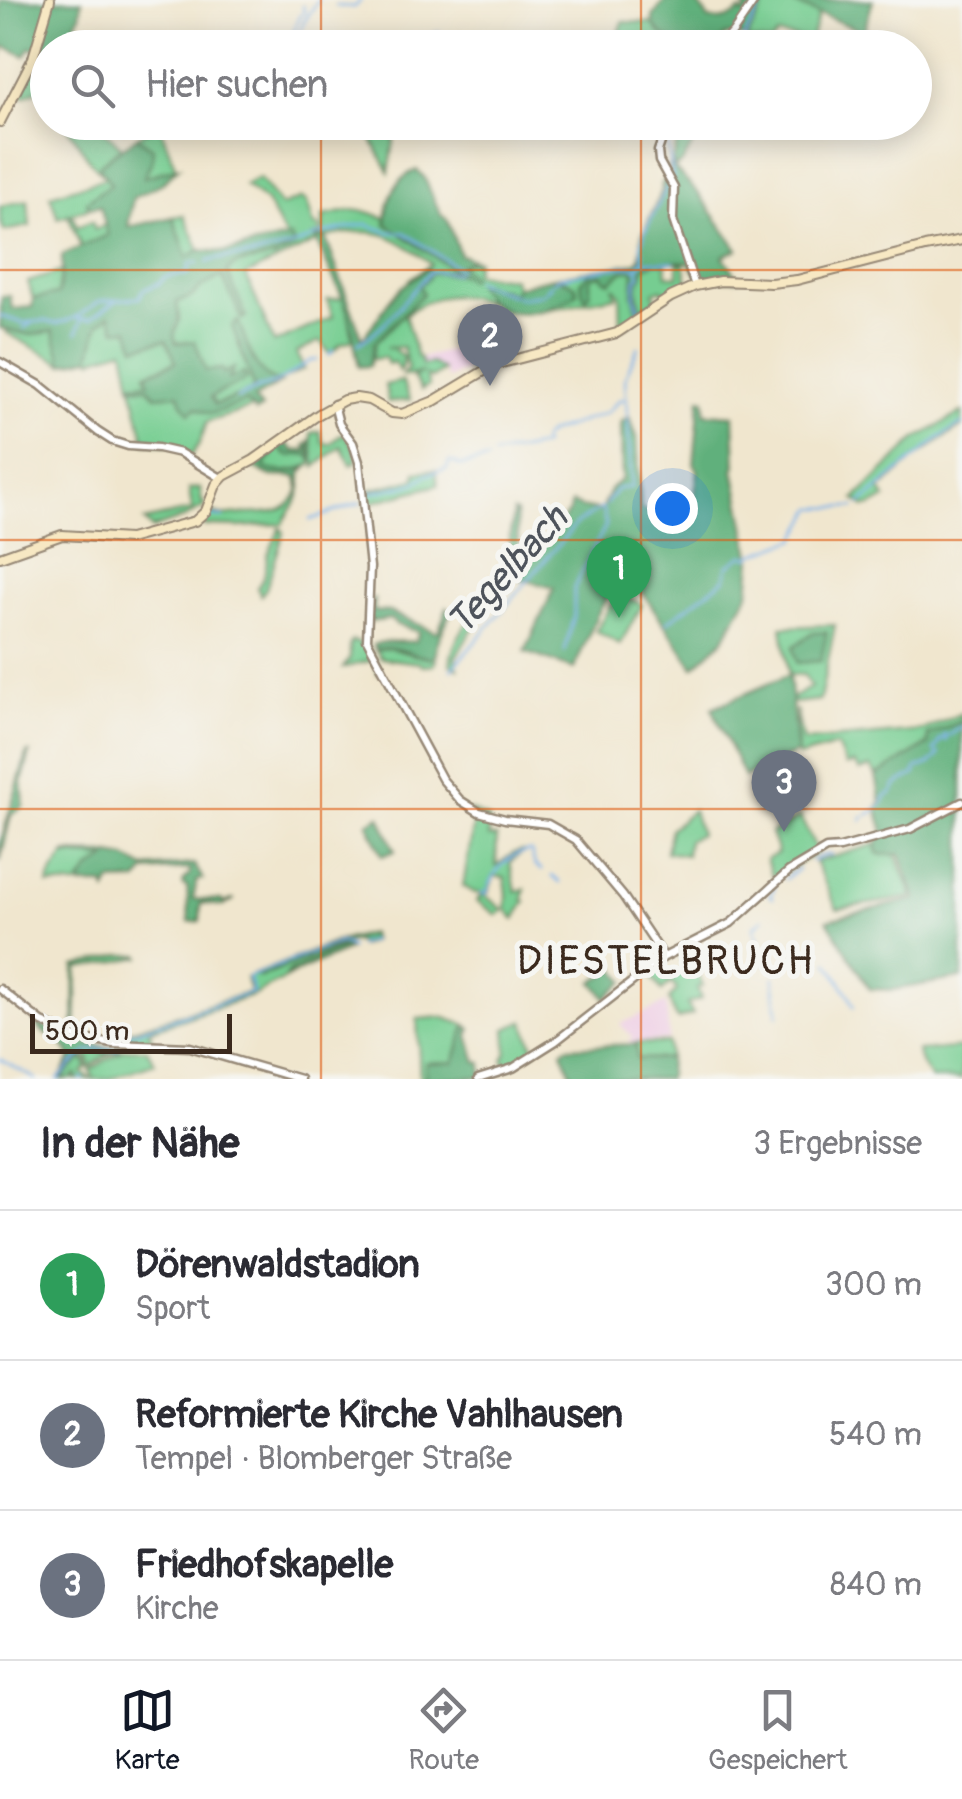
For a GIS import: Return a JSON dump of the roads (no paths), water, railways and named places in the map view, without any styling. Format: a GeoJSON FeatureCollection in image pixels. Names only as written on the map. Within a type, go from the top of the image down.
{"type":"FeatureCollection","features":[{"type":"Feature","properties":{"kind":"main road"},"geometry":{"type":"LineString","coordinates":[[41,30],[50,0]]}},
{"type":"Feature","properties":{"kind":"main road"},"geometry":{"type":"LineString","coordinates":[[0,122],[30,62]]}},
{"type":"Feature","properties":{"kind":"main road"},"geometry":{"type":"LineString","coordinates":[[0,558],[62,535],[114,540],[195,522],[206,512],[221,478],[254,460],[334,404],[348,399],[359,398],[402,414],[434,401],[494,365],[617,333],[694,286],[720,281],[798,280],[962,240]]}},
{"type":"Feature","properties":{"kind":"street"},"geometry":{"type":"LineString","coordinates":[[734,30],[755,0]]}},
{"type":"Feature","properties":{"kind":"street"},"geometry":{"type":"LineString","coordinates":[[662,140],[659,161],[675,194],[672,213],[694,286]]}},
{"type":"Feature","properties":{"kind":"street"},"geometry":{"type":"LineString","coordinates":[[0,362],[40,384],[112,441],[180,453],[221,478]]}},
{"type":"Feature","properties":{"kind":"street"},"geometry":{"type":"LineString","coordinates":[[334,404],[339,424],[353,443],[360,462],[370,567],[368,644],[442,779],[470,808],[487,816],[548,824],[576,840],[623,896],[664,957]]}},
{"type":"Feature","properties":{"kind":"street"},"geometry":{"type":"LineString","coordinates":[[478,1079],[513,1068],[556,1041],[664,957],[725,928],[801,863],[910,829],[962,802]]}},
{"type":"Feature","properties":{"kind":"street"},"geometry":{"type":"LineString","coordinates":[[0,989],[42,1022],[79,1038],[112,1044],[190,1047],[300,1079]]}},
{"type":"Feature","properties":{"kind":"waterway"},"geometry":{"type":"LineString","coordinates":[[301,30],[318,0]]}},
{"type":"Feature","properties":{"kind":"waterway"},"geometry":{"type":"LineString","coordinates":[[336,6],[355,7],[361,0]]}},
{"type":"Feature","properties":{"kind":"waterway"},"geometry":{"type":"LineString","coordinates":[[748,30],[764,0]]}},
{"type":"Feature","properties":{"kind":"waterway"},"geometry":{"type":"LineString","coordinates":[[294,30],[304,13],[303,6]]}},
{"type":"Feature","properties":{"kind":"waterway"},"geometry":{"type":"LineString","coordinates":[[671,140],[668,147],[673,179]]}},
{"type":"Feature","properties":{"kind":"waterway","name":"Tegelbach"},"geometry":{"type":"LineString","coordinates":[[554,281],[600,269],[640,267],[644,261],[641,245],[645,231],[668,185]]}},
{"type":"Feature","properties":{"kind":"waterway"},"geometry":{"type":"LineString","coordinates":[[322,234],[366,224],[405,233],[459,269]]}},
{"type":"Feature","properties":{"kind":"waterway"},"geometry":{"type":"LineString","coordinates":[[207,262],[271,252],[318,235]]}},
{"type":"Feature","properties":{"kind":"waterway"},"geometry":{"type":"LineString","coordinates":[[646,261],[674,262]]}},
{"type":"Feature","properties":{"kind":"waterway"},"geometry":{"type":"LineString","coordinates":[[0,316],[23,323],[56,324],[75,318],[100,301],[139,298],[143,290],[165,277],[188,274],[189,264],[198,263]]}},
{"type":"Feature","properties":{"kind":"waterway","name":"Tegelbach"},"geometry":{"type":"LineString","coordinates":[[637,269],[640,274],[635,297],[641,314]]}},
{"type":"Feature","properties":{"kind":"waterway"},"geometry":{"type":"LineString","coordinates":[[358,344],[388,319],[431,271],[456,273]]}},
{"type":"Feature","properties":{"kind":"waterway"},"geometry":{"type":"LineString","coordinates":[[475,281],[512,295]]}},
{"type":"Feature","properties":{"kind":"waterway"},"geometry":{"type":"LineString","coordinates":[[519,298],[542,294],[552,284]]}},
{"type":"Feature","properties":{"kind":"waterway"},"geometry":{"type":"LineString","coordinates":[[77,318],[90,319],[116,301]]}},
{"type":"Feature","properties":{"kind":"waterway"},"geometry":{"type":"LineString","coordinates":[[77,333],[81,321]]}},
{"type":"Feature","properties":{"kind":"waterway"},"geometry":{"type":"LineString","coordinates":[[24,328],[34,322]]}},
{"type":"Feature","properties":{"kind":"waterway","name":"Tegelbach"},"geometry":{"type":"LineString","coordinates":[[606,504],[617,489],[632,487],[625,378],[638,347]]}},
{"type":"Feature","properties":{"kind":"waterway"},"geometry":{"type":"LineString","coordinates":[[329,355],[333,351]]}},
{"type":"Feature","properties":{"kind":"waterway"},"geometry":{"type":"LineString","coordinates":[[237,398],[275,384],[317,360]]}},
{"type":"Feature","properties":{"kind":"waterway"},"geometry":{"type":"LineString","coordinates":[[494,455],[543,446],[542,439],[549,433],[606,413],[619,400],[626,399]]}},
{"type":"Feature","properties":{"kind":"waterway"},"geometry":{"type":"LineString","coordinates":[[860,504],[939,438],[962,424]]}},
{"type":"Feature","properties":{"kind":"waterway"},"geometry":{"type":"LineString","coordinates":[[438,471],[447,469],[449,462],[460,466],[488,460]]}},
{"type":"Feature","properties":{"kind":"waterway"},"geometry":{"type":"LineString","coordinates":[[366,494],[414,484],[436,472]]}},
{"type":"Feature","properties":{"kind":"waterway"},"geometry":{"type":"LineString","coordinates":[[310,520],[360,503]]}},
{"type":"Feature","properties":{"kind":"waterway"},"geometry":{"type":"LineString","coordinates":[[666,623],[722,581],[728,566],[739,558],[750,558],[796,539],[814,508],[855,507]]}},
{"type":"Feature","properties":{"kind":"waterway","name":"Tegelbach"},"geometry":{"type":"LineString","coordinates":[[452,669],[577,523],[602,508],[606,525],[574,588],[574,615],[565,651]]}},
{"type":"Feature","properties":{"kind":"waterway"},"geometry":{"type":"LineString","coordinates":[[205,521],[208,516],[224,517]]}},
{"type":"Feature","properties":{"kind":"waterway"},"geometry":{"type":"LineString","coordinates":[[868,815],[882,805],[896,785],[934,760],[941,739],[946,740],[944,735],[962,727]]}},
{"type":"Feature","properties":{"kind":"waterway"},"geometry":{"type":"LineString","coordinates":[[862,820],[864,816]]}},
{"type":"Feature","properties":{"kind":"waterway"},"geometry":{"type":"LineString","coordinates":[[481,893],[486,894],[507,861],[529,851]]}},
{"type":"Feature","properties":{"kind":"waterway"},"geometry":{"type":"LineString","coordinates":[[531,851],[535,865],[542,870]]}},
{"type":"Feature","properties":{"kind":"waterway"},"geometry":{"type":"LineString","coordinates":[[812,861],[831,855]]}},
{"type":"Feature","properties":{"kind":"waterway"},"geometry":{"type":"LineString","coordinates":[[785,879],[798,869]]}},
{"type":"Feature","properties":{"kind":"waterway"},"geometry":{"type":"LineString","coordinates":[[552,876],[560,883]]}},
{"type":"Feature","properties":{"kind":"waterway"},"geometry":{"type":"LineString","coordinates":[[773,898],[770,895],[775,887]]}},
{"type":"Feature","properties":{"kind":"waterway"},"geometry":{"type":"LineString","coordinates":[[763,919],[754,927],[767,965]]}},
{"type":"Feature","properties":{"kind":"waterway"},"geometry":{"type":"LineString","coordinates":[[358,945],[371,941]]}},
{"type":"Feature","properties":{"kind":"waterway"},"geometry":{"type":"LineString","coordinates":[[124,1041],[131,1033],[253,992],[248,977],[340,942],[351,948]]}},
{"type":"Feature","properties":{"kind":"waterway"},"geometry":{"type":"LineString","coordinates":[[828,962],[854,1007]]}},
{"type":"Feature","properties":{"kind":"waterway"},"geometry":{"type":"LineString","coordinates":[[774,978],[778,1015]]}},
{"type":"Feature","properties":{"kind":"waterway"},"geometry":{"type":"LineString","coordinates":[[58,1079],[89,1052],[118,1049]]}},
{"type":"Feature","properties":{"kind":"waterway"},"geometry":{"type":"LineString","coordinates":[[0,1059],[36,1079]]}},
{"type":"Feature","properties":{"kind":"place","name":"Reformierte Kirche Vahlhausen"},"geometry":{"type":"Point","coordinates":[490,386]}},
{"type":"Feature","properties":{"kind":"place","name":"Dörenwaldstadion"},"geometry":{"type":"Point","coordinates":[619,618]}},
{"type":"Feature","properties":{"kind":"place","name":"Friedhofskapelle"},"geometry":{"type":"Point","coordinates":[784,832]}},
{"type":"Feature","properties":{"kind":"district","name":"DIESTELBRUCH"},"geometry":{"type":"Point","coordinates":[666,960]}}]}
